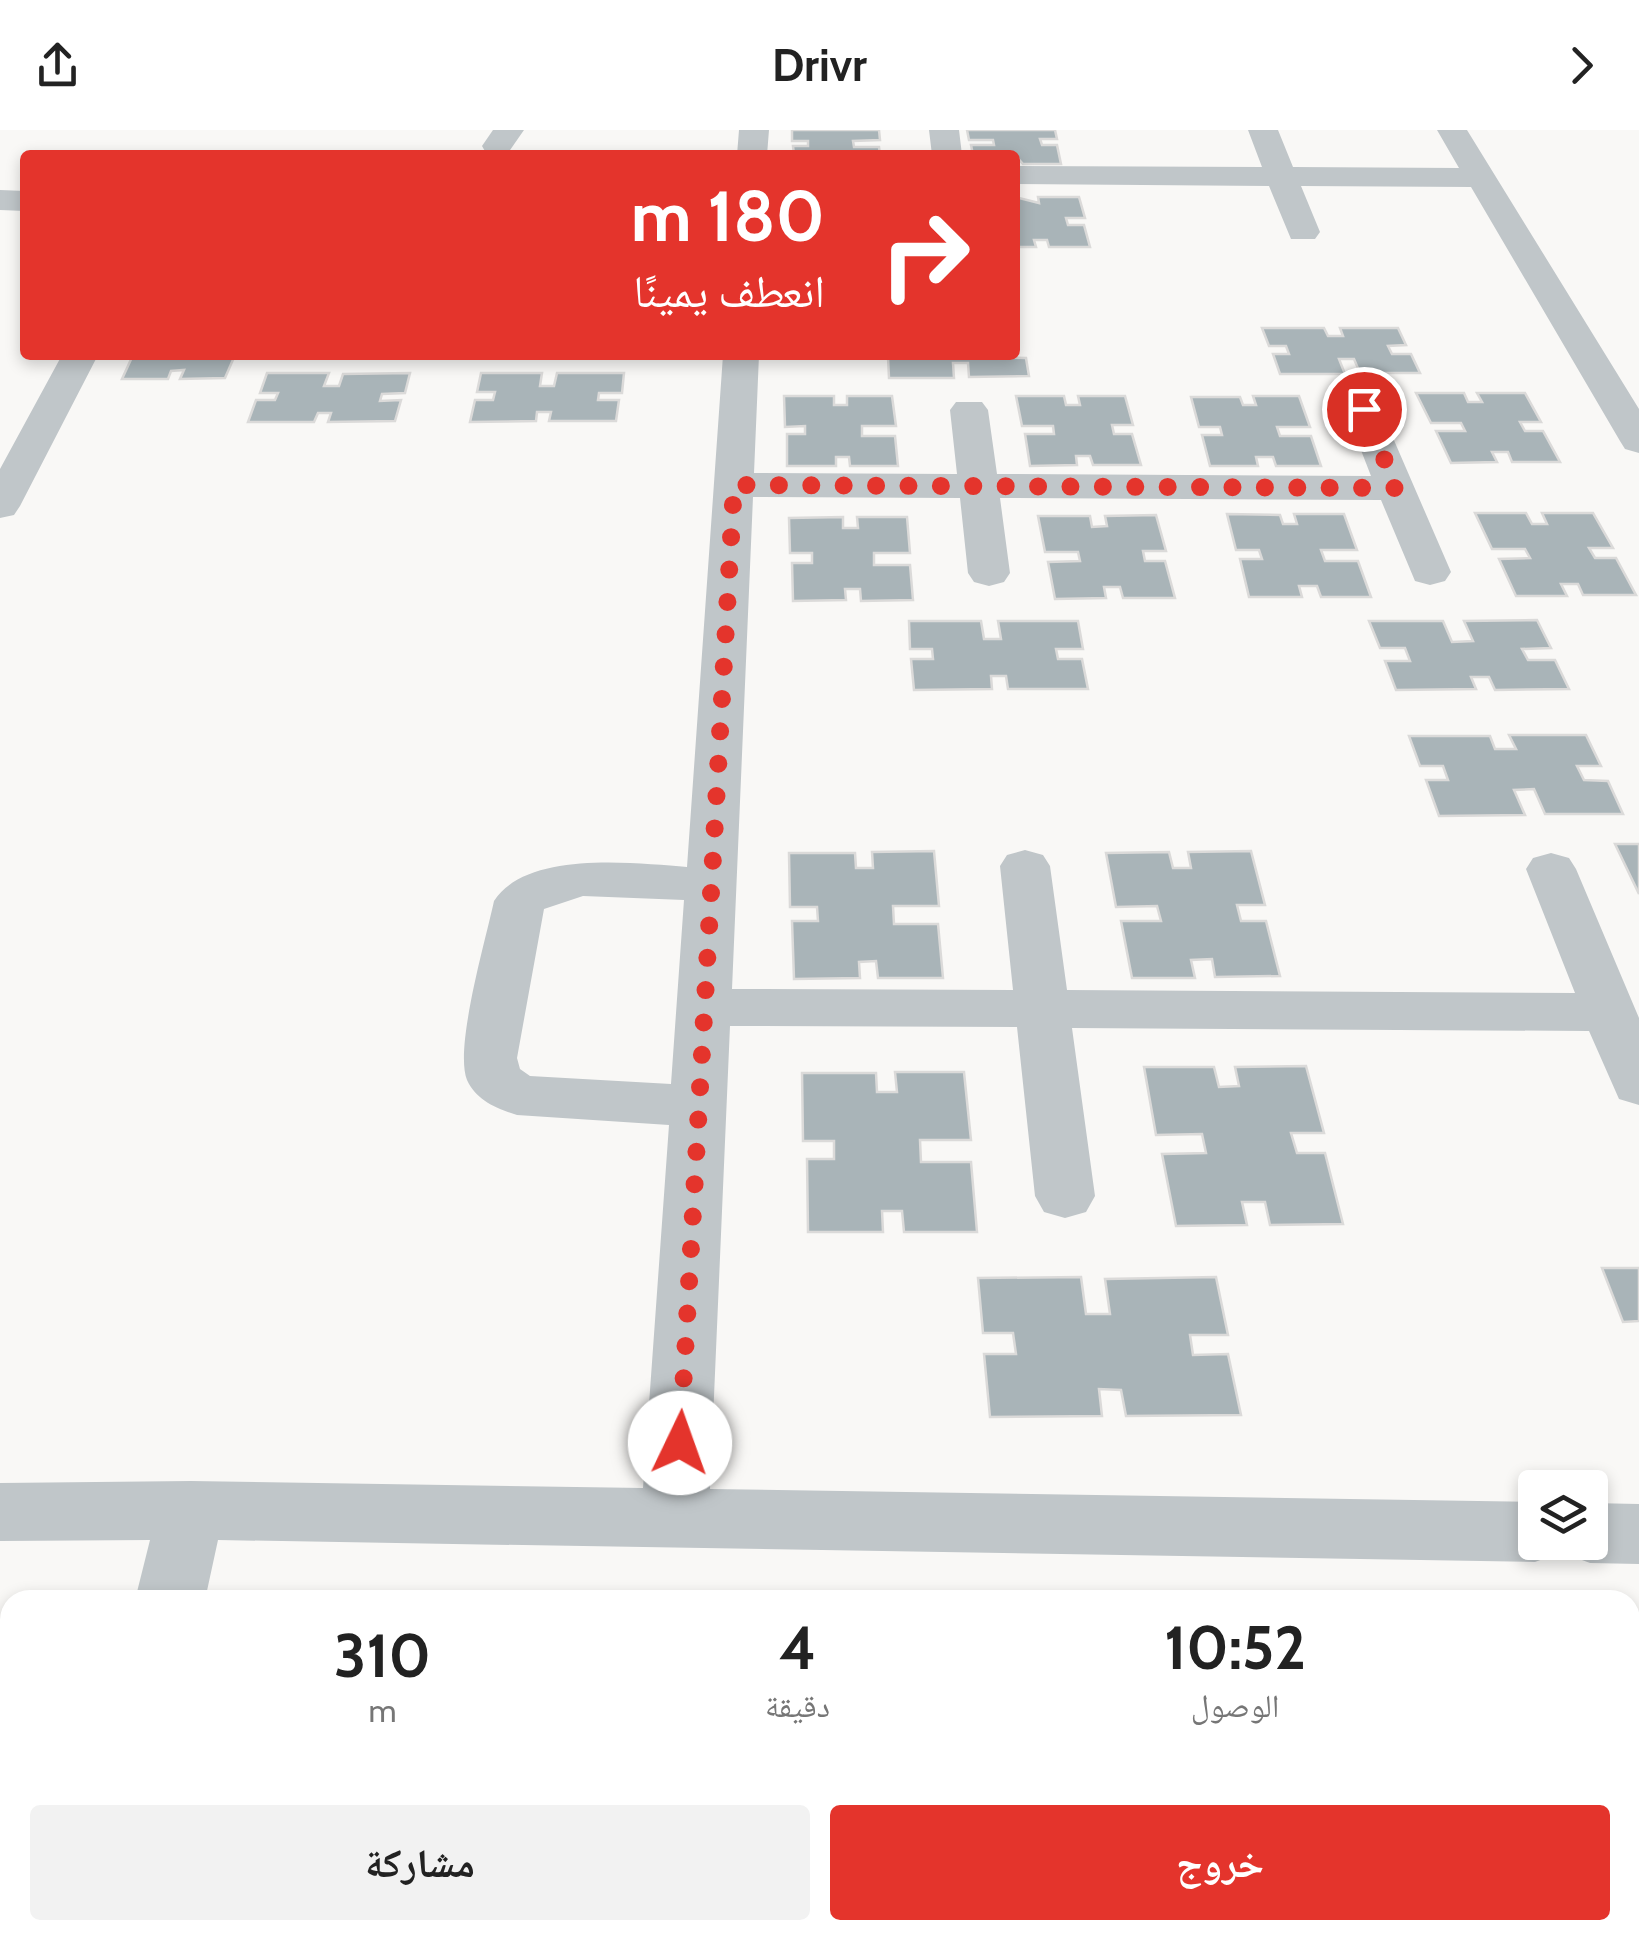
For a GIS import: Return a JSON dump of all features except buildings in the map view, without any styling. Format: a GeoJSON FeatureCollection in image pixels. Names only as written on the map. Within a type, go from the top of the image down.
{"type":"FeatureCollection","features":[{"type":"Feature","properties":{"kind":"street"},"geometry":{"type":"LineString","coordinates":[[1263,130],[1303,232]]}},
{"type":"Feature","properties":{"kind":"street"},"geometry":{"type":"LineString","coordinates":[[1452,130],[1639,441]]}},
{"type":"Feature","properties":{"kind":"street"},"geometry":{"type":"LineString","coordinates":[[1020,175],[1479,178]]}},
{"type":"Feature","properties":{"kind":"street"},"geometry":{"type":"LineString","coordinates":[[0,506],[77,360]]}},
{"type":"Feature","properties":{"kind":"street"},"geometry":{"type":"LineString","coordinates":[[675,1518],[741,360]]}},
{"type":"Feature","properties":{"kind":"street"},"geometry":{"type":"LineString","coordinates":[[1364,409],[1430,572]]}},
{"type":"Feature","properties":{"kind":"street"},"geometry":{"type":"LineString","coordinates":[[969,410],[989,573]]}},
{"type":"Feature","properties":{"kind":"street"},"geometry":{"type":"LineString","coordinates":[[734,485],[1396,488]]}},
{"type":"Feature","properties":{"kind":"street"},"geometry":{"type":"LineString","coordinates":[[1025,866],[1065,1196]]}},
{"type":"Feature","properties":{"kind":"street"},"geometry":{"type":"LineString","coordinates":[[1551,869],[1639,1085]]}},
{"type":"Feature","properties":{"kind":"street"},"geometry":{"type":"LineString","coordinates":[[698,1106],[517,1095],[495,1080],[488,1058],[520,901],[528,893],[566,881],[711,885]]}},
{"type":"Feature","properties":{"kind":"street"},"geometry":{"type":"LineString","coordinates":[[704,1007],[1609,1012]]}},
{"type":"Feature","properties":{"kind":"street"},"geometry":{"type":"LineString","coordinates":[[172,1590],[191,1510]]}},
{"type":"Feature","properties":{"kind":"street"},"geometry":{"type":"LineString","coordinates":[[0,1512],[191,1510],[1518,1532]]}},
{"type":"Feature","properties":{"kind":"street"},"geometry":{"type":"LineString","coordinates":[[1608,1533],[1639,1534]]}},
{"type":"Feature","properties":{"kind":"route"},"geometry":{"type":"LineString","coordinates":[[680,1443],[734,485],[1396,488],[1364,409]]}}]}
